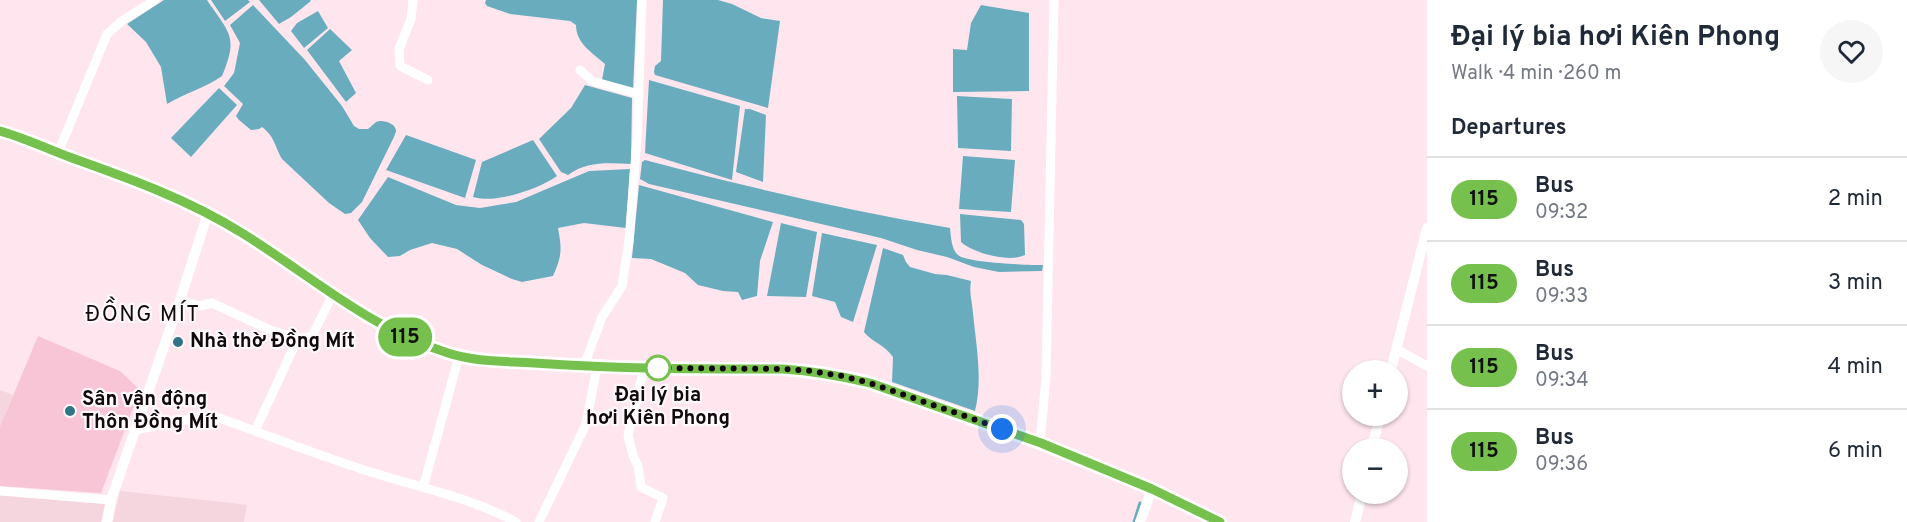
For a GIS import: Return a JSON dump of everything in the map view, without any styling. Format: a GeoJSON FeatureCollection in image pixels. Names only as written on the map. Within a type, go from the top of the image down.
{"type":"FeatureCollection","features":[{"type":"Feature","properties":{"kind":"main road"},"geometry":{"type":"LineString","coordinates":[[0,131],[159,190],[208,213],[242,233],[363,315],[396,333],[459,356],[590,367],[783,369],[842,376],[870,383],[1041,443],[1152,489],[1220,522]]}},
{"type":"Feature","properties":{"kind":"street"},"geometry":{"type":"LineString","coordinates":[[58,153],[107,34],[122,21],[155,0]]}},
{"type":"Feature","properties":{"kind":"street"},"geometry":{"type":"LineString","coordinates":[[413,0],[411,19],[399,49],[400,66],[428,80]]}},
{"type":"Feature","properties":{"kind":"street"},"geometry":{"type":"LineString","coordinates":[[539,522],[586,424],[590,367],[602,316],[622,286],[628,241],[639,94],[642,0]]}},
{"type":"Feature","properties":{"kind":"street"},"geometry":{"type":"LineString","coordinates":[[1041,443],[1046,377],[1054,0]]}},
{"type":"Feature","properties":{"kind":"street"},"geometry":{"type":"LineString","coordinates":[[580,70],[592,81],[639,94]]}},
{"type":"Feature","properties":{"kind":"street"},"geometry":{"type":"LineString","coordinates":[[107,522],[111,500],[208,213]]}},
{"type":"Feature","properties":{"kind":"street"},"geometry":{"type":"LineString","coordinates":[[1393,360],[1427,229]]}},
{"type":"Feature","properties":{"kind":"street"},"geometry":{"type":"LineString","coordinates":[[180,300],[199,306],[212,303],[270,330],[306,339],[312,336],[333,294]]}},
{"type":"Feature","properties":{"kind":"street"},"geometry":{"type":"LineString","coordinates":[[255,431],[298,338]]}},
{"type":"Feature","properties":{"kind":"street"},"geometry":{"type":"LineString","coordinates":[[1396,349],[1427,366]]}},
{"type":"Feature","properties":{"kind":"street"},"geometry":{"type":"LineString","coordinates":[[423,488],[459,356]]}},
{"type":"Feature","properties":{"kind":"street"},"geometry":{"type":"LineString","coordinates":[[644,368],[628,435],[638,466],[640,487],[663,498],[655,522]]}},
{"type":"Feature","properties":{"kind":"street"},"geometry":{"type":"LineString","coordinates":[[135,430],[201,417],[219,418],[368,471],[464,499],[516,522]]}},
{"type":"Feature","properties":{"kind":"street"},"geometry":{"type":"LineString","coordinates":[[1140,522],[1152,489]]}},
{"type":"Feature","properties":{"kind":"street"},"geometry":{"type":"LineString","coordinates":[[0,491],[111,500]]}},
{"type":"Feature","properties":{"kind":"street"},"geometry":{"type":"LineString","coordinates":[[1355,522],[1360,504]]}},
{"type":"Feature","properties":{"kind":"shaded area","name":"Sân vận động Thôn Đồng Mít"},"geometry":{"type":"Polygon","coordinates":[[[38,336],[120,371],[140,390],[101,493],[0,486],[0,427],[38,336]]]}},
{"type":"Feature","properties":{"kind":"shaded area"},"geometry":{"type":"Polygon","coordinates":[[[0,390],[13,395],[0,427],[0,390]]]}},
{"type":"Feature","properties":{"kind":"shaded area"},"geometry":{"type":"Polygon","coordinates":[[[120,491],[247,505],[244,522],[113,522],[120,491]]]}},
{"type":"Feature","properties":{"kind":"shaded area"},"geometry":{"type":"Polygon","coordinates":[[[0,493],[105,503],[101,522],[0,522],[0,493]]]}},
{"type":"Feature","properties":{"kind":"water"},"geometry":{"type":"Polygon","coordinates":[[[164,0],[207,0],[226,28],[231,43],[222,76],[167,104],[161,67],[146,42],[127,24],[164,0]]]}},
{"type":"Feature","properties":{"kind":"water"},"geometry":{"type":"Polygon","coordinates":[[[211,0],[248,0],[250,2],[225,21],[211,0]]]}},
{"type":"Feature","properties":{"kind":"water"},"geometry":{"type":"Polygon","coordinates":[[[259,0],[310,0],[311,1],[279,24],[259,0]]]}},
{"type":"Feature","properties":{"kind":"water"},"geometry":{"type":"Polygon","coordinates":[[[486,0],[637,0],[633,91],[602,80],[605,64],[582,43],[576,25],[570,21],[510,14],[487,6],[486,0]]]}},
{"type":"Feature","properties":{"kind":"water"},"geometry":{"type":"Polygon","coordinates":[[[663,0],[718,0],[761,18],[780,21],[768,108],[655,75],[655,66],[661,61],[663,0]]]}},
{"type":"Feature","properties":{"kind":"water"},"geometry":{"type":"Polygon","coordinates":[[[253,5],[305,60],[342,106],[354,126],[359,129],[368,129],[376,122],[382,121],[388,122],[395,128],[393,139],[362,202],[351,213],[345,214],[329,203],[282,159],[272,138],[262,127],[251,130],[236,116],[243,104],[224,86],[234,73],[240,43],[230,25],[253,5]]]}},
{"type":"Feature","properties":{"kind":"water"},"geometry":{"type":"Polygon","coordinates":[[[981,5],[1029,13],[1029,91],[953,92],[953,49],[967,50],[971,23],[981,5]]]}},
{"type":"Feature","properties":{"kind":"water"},"geometry":{"type":"Polygon","coordinates":[[[318,11],[328,28],[304,48],[291,31],[297,23],[318,11]]]}},
{"type":"Feature","properties":{"kind":"water"},"geometry":{"type":"Polygon","coordinates":[[[330,29],[352,50],[339,61],[356,93],[346,102],[307,50],[330,29]]]}},
{"type":"Feature","properties":{"kind":"water"},"geometry":{"type":"Polygon","coordinates":[[[649,80],[740,106],[732,180],[645,153],[649,80]]]}},
{"type":"Feature","properties":{"kind":"water"},"geometry":{"type":"Polygon","coordinates":[[[585,85],[632,98],[631,164],[590,165],[568,175],[561,172],[539,139],[571,108],[585,85]]]}},
{"type":"Feature","properties":{"kind":"water"},"geometry":{"type":"Polygon","coordinates":[[[219,88],[237,105],[191,157],[171,138],[219,88]]]}},
{"type":"Feature","properties":{"kind":"water"},"geometry":{"type":"Polygon","coordinates":[[[957,96],[1012,99],[1011,151],[958,148],[957,96]]]}},
{"type":"Feature","properties":{"kind":"water"},"geometry":{"type":"Polygon","coordinates":[[[745,109],[766,115],[763,182],[736,172],[745,109]]]}},
{"type":"Feature","properties":{"kind":"water"},"geometry":{"type":"Polygon","coordinates":[[[406,135],[476,160],[465,198],[386,170],[406,135]]]}},
{"type":"Feature","properties":{"kind":"water"},"geometry":{"type":"Polygon","coordinates":[[[533,140],[557,176],[539,186],[504,197],[482,199],[473,197],[482,162],[533,140]]]}},
{"type":"Feature","properties":{"kind":"water"},"geometry":{"type":"Polygon","coordinates":[[[963,156],[1015,160],[1011,212],[959,209],[963,156]]]}},
{"type":"Feature","properties":{"kind":"water"},"geometry":{"type":"Polygon","coordinates":[[[645,160],[873,214],[950,228],[954,249],[964,258],[998,263],[1043,265],[1042,271],[999,272],[974,267],[881,238],[649,184],[640,179],[642,162],[645,160]]]}},
{"type":"Feature","properties":{"kind":"water"},"geometry":{"type":"Polygon","coordinates":[[[630,169],[626,228],[584,223],[558,228],[560,252],[553,276],[522,282],[482,265],[457,249],[432,243],[400,256],[388,257],[370,238],[358,220],[388,177],[456,205],[480,208],[516,202],[589,171],[630,169]]]}},
{"type":"Feature","properties":{"kind":"water"},"geometry":{"type":"Polygon","coordinates":[[[639,185],[773,222],[760,261],[757,296],[742,300],[738,292],[698,285],[685,273],[651,259],[632,258],[639,185]]]}},
{"type":"Feature","properties":{"kind":"water"},"geometry":{"type":"Polygon","coordinates":[[[960,214],[1021,220],[1024,224],[1025,255],[1010,258],[992,256],[967,246],[961,242],[960,214]]]}},
{"type":"Feature","properties":{"kind":"water"},"geometry":{"type":"Polygon","coordinates":[[[781,223],[817,232],[806,297],[767,296],[781,223]]]}},
{"type":"Feature","properties":{"kind":"water"},"geometry":{"type":"Polygon","coordinates":[[[822,233],[877,245],[853,322],[841,317],[835,302],[812,296],[822,233]]]}},
{"type":"Feature","properties":{"kind":"water"},"geometry":{"type":"Polygon","coordinates":[[[883,248],[903,255],[910,267],[971,281],[970,293],[979,374],[975,411],[892,382],[893,357],[864,332],[883,248]]]}},
{"type":"Feature","properties":{"kind":"waterway"},"geometry":{"type":"LineString","coordinates":[[1134,522],[1140,503]]}},
{"type":"Feature","properties":{"kind":"bus line","name":"115"},"geometry":{"type":"LineString","coordinates":[[0,131],[119,174],[208,213],[242,233],[363,315],[396,333],[450,354],[476,359],[584,366],[783,369],[842,376],[870,383],[1041,443],[1152,489],[1220,522]]}},
{"type":"Feature","properties":{"kind":"place","name":"Nhà thờ Đồng Mít"},"geometry":{"type":"Point","coordinates":[178,342]}},
{"type":"Feature","properties":{"kind":"place","name":"Đại lý bia hơi Kiên Phong"},"geometry":{"type":"Point","coordinates":[658,368]}},
{"type":"Feature","properties":{"kind":"place","name":"Sân vận động Thôn Đồng Mít"},"geometry":{"type":"Point","coordinates":[70,411]}},
{"type":"Feature","properties":{"kind":"district","name":"ĐỒNG MÍT"},"geometry":{"type":"Point","coordinates":[143,315]}},
{"type":"Feature","properties":{"kind":"route"},"geometry":{"type":"LineString","coordinates":[[658,368],[783,369],[842,376],[870,383],[1002,429]]}}]}
